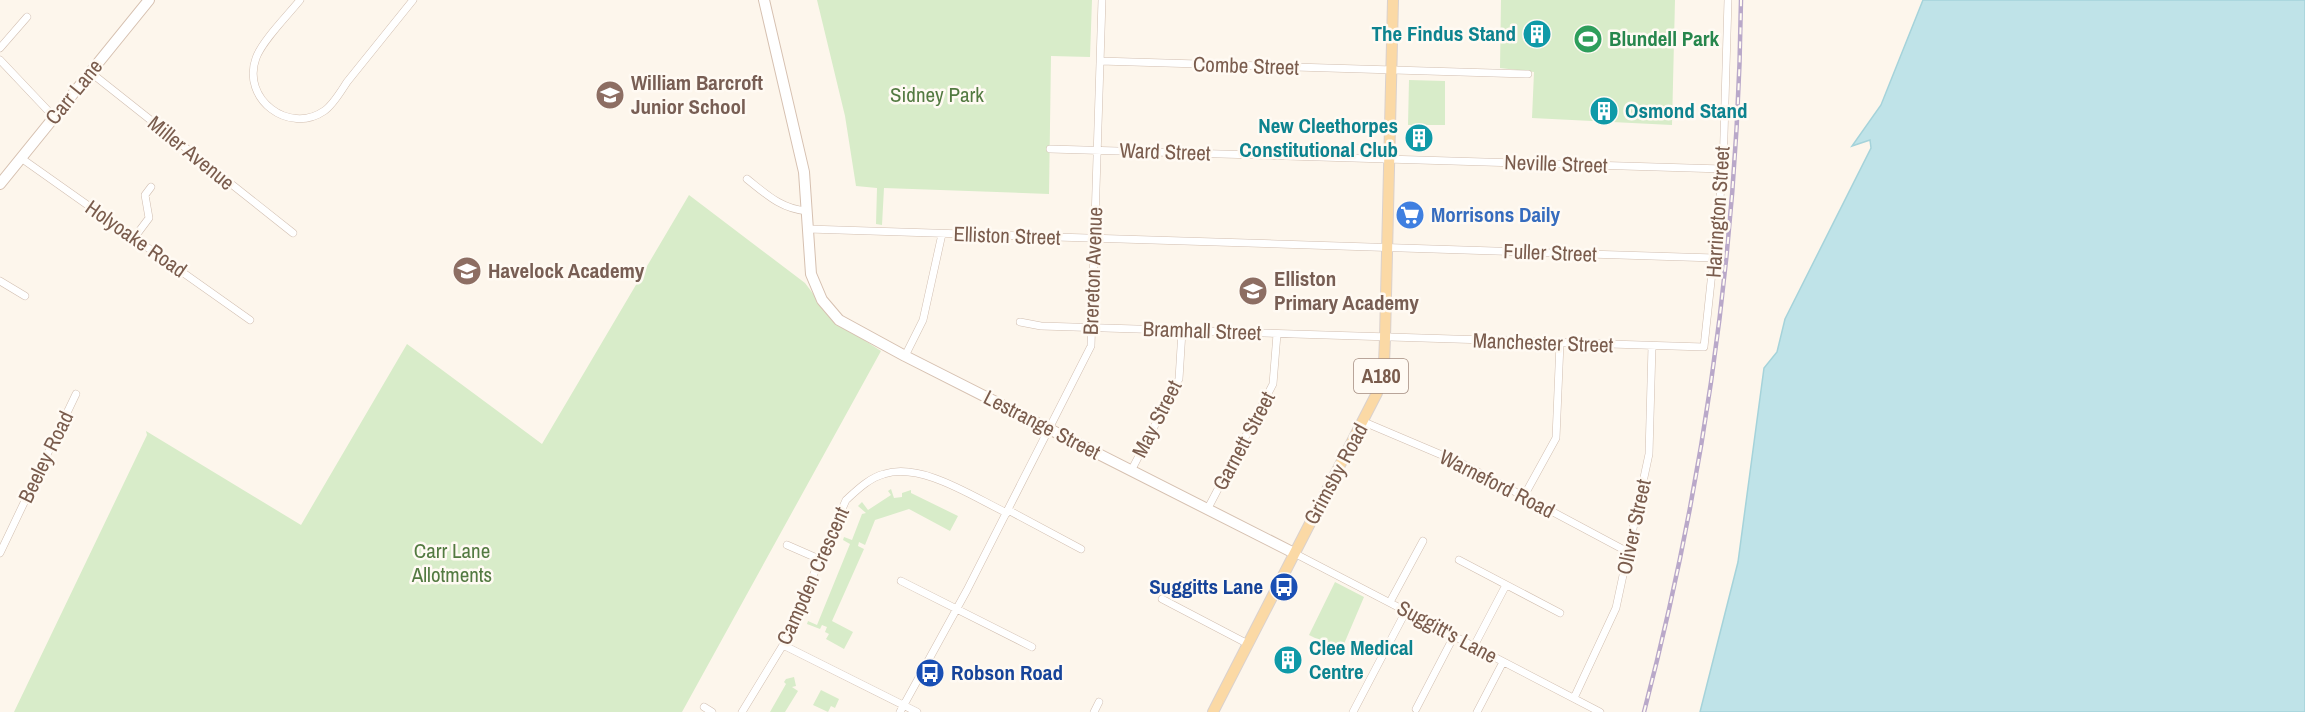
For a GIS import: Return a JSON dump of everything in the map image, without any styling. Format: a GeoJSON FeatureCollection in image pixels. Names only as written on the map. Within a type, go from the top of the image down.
{"type":"FeatureCollection","features":[{"type":"Feature","properties":{"kind":"main road","name":"Grimsby Road"},"geometry":{"type":"LineString","coordinates":[[1213,712],[1377,393],[1384,363],[1385,247],[1393,0]]}},
{"type":"Feature","properties":{"kind":"street","name":"Carr Lane"},"geometry":{"type":"LineString","coordinates":[[0,184],[149,0]]}},
{"type":"Feature","properties":{"kind":"street"},"geometry":{"type":"LineString","coordinates":[[300,0],[255,62],[254,86],[264,103],[281,116],[304,119],[325,111],[413,0]]}},
{"type":"Feature","properties":{"kind":"street"},"geometry":{"type":"LineString","coordinates":[[764,0],[804,172],[808,229]]}},
{"type":"Feature","properties":{"kind":"street","name":"Brereton Avenue"},"geometry":{"type":"LineString","coordinates":[[902,709],[1008,511],[1091,346],[1102,0]]}},
{"type":"Feature","properties":{"kind":"street","name":"Harrington Street"},"geometry":{"type":"LineString","coordinates":[[1701,349],[1706,343],[1723,169],[1728,0]]}},
{"type":"Feature","properties":{"kind":"street"},"geometry":{"type":"LineString","coordinates":[[0,48],[27,17]]}},
{"type":"Feature","properties":{"kind":"street"},"geometry":{"type":"LineString","coordinates":[[0,60],[54,117]]}},
{"type":"Feature","properties":{"kind":"street","name":"Combe Street"},"geometry":{"type":"LineString","coordinates":[[1100,61],[1528,74]]}},
{"type":"Feature","properties":{"kind":"street","name":"Miller Avenue"},"geometry":{"type":"LineString","coordinates":[[90,72],[293,233]]}},
{"type":"Feature","properties":{"kind":"street","name":"Ward Street"},"geometry":{"type":"LineString","coordinates":[[1050,149],[1389,159]]}},
{"type":"Feature","properties":{"kind":"street","name":"Holyoake Road"},"geometry":{"type":"LineString","coordinates":[[21,158],[250,320]]}},
{"type":"Feature","properties":{"kind":"street","name":"Neville Street"},"geometry":{"type":"LineString","coordinates":[[1389,159],[1723,169]]}},
{"type":"Feature","properties":{"kind":"street"},"geometry":{"type":"LineString","coordinates":[[747,179],[777,203],[793,210],[807,211]]}},
{"type":"Feature","properties":{"kind":"street"},"geometry":{"type":"LineString","coordinates":[[134,238],[149,218],[145,195],[151,187]]}},
{"type":"Feature","properties":{"kind":"street","name":"Elliston Street"},"geometry":{"type":"LineString","coordinates":[[808,229],[1385,247]]}},
{"type":"Feature","properties":{"kind":"street","name":"Lestrange Street"},"geometry":{"type":"LineString","coordinates":[[808,229],[811,274],[822,300],[839,320],[905,357],[1294,553]]}},
{"type":"Feature","properties":{"kind":"street"},"geometry":{"type":"LineString","coordinates":[[905,357],[923,320],[942,234]]}},
{"type":"Feature","properties":{"kind":"street","name":"Fuller Street"},"geometry":{"type":"LineString","coordinates":[[1385,247],[1715,258]]}},
{"type":"Feature","properties":{"kind":"street"},"geometry":{"type":"LineString","coordinates":[[0,281],[25,296]]}},
{"type":"Feature","properties":{"kind":"street","name":"Bramhall Street"},"geometry":{"type":"LineString","coordinates":[[1020,322],[1041,326],[1385,338]]}},
{"type":"Feature","properties":{"kind":"street","name":"May Street"},"geometry":{"type":"LineString","coordinates":[[1131,471],[1179,379],[1182,330]]}},
{"type":"Feature","properties":{"kind":"street","name":"Garnett Street"},"geometry":{"type":"LineString","coordinates":[[1207,510],[1273,384],[1277,334]]}},
{"type":"Feature","properties":{"kind":"street","name":"Manchester Street"},"geometry":{"type":"LineString","coordinates":[[1385,338],[1701,349]]}},
{"type":"Feature","properties":{"kind":"street"},"geometry":{"type":"LineString","coordinates":[[1524,496],[1556,438],[1560,343]]}},
{"type":"Feature","properties":{"kind":"street","name":"Oliver Street"},"geometry":{"type":"LineString","coordinates":[[1574,698],[1616,608],[1649,454],[1652,346]]}},
{"type":"Feature","properties":{"kind":"street","name":"Beeley Road"},"geometry":{"type":"LineString","coordinates":[[0,552],[76,394]]}},
{"type":"Feature","properties":{"kind":"street","name":"Warneford Road"},"geometry":{"type":"LineString","coordinates":[[1364,422],[1463,464],[1628,552]]}},
{"type":"Feature","properties":{"kind":"street","name":"Campden Crescent"},"geometry":{"type":"LineString","coordinates":[[742,712],[783,645],[846,500],[863,485],[883,474],[919,472],[1008,511],[1081,549]]}},
{"type":"Feature","properties":{"kind":"street"},"geometry":{"type":"LineString","coordinates":[[1390,602],[1423,541]]}},
{"type":"Feature","properties":{"kind":"street"},"geometry":{"type":"LineString","coordinates":[[787,545],[819,559]]}},
{"type":"Feature","properties":{"kind":"street","name":"Suggitt's Lane"},"geometry":{"type":"LineString","coordinates":[[1294,553],[1574,698],[1592,710],[1600,712]]}},
{"type":"Feature","properties":{"kind":"street"},"geometry":{"type":"LineString","coordinates":[[1459,560],[1560,613]]}},
{"type":"Feature","properties":{"kind":"street"},"geometry":{"type":"LineString","coordinates":[[901,581],[1032,647]]}},
{"type":"Feature","properties":{"kind":"street"},"geometry":{"type":"LineString","coordinates":[[1474,646],[1506,585]]}},
{"type":"Feature","properties":{"kind":"street"},"geometry":{"type":"LineString","coordinates":[[1162,599],[1248,644]]}},
{"type":"Feature","properties":{"kind":"street"},"geometry":{"type":"LineString","coordinates":[[1353,712],[1406,611]]}},
{"type":"Feature","properties":{"kind":"street"},"geometry":{"type":"LineString","coordinates":[[1416,709],[1454,636]]}},
{"type":"Feature","properties":{"kind":"street"},"geometry":{"type":"LineString","coordinates":[[783,645],[902,709],[917,712]]}},
{"type":"Feature","properties":{"kind":"street"},"geometry":{"type":"LineString","coordinates":[[1478,712],[1503,662]]}},
{"type":"Feature","properties":{"kind":"street"},"geometry":{"type":"LineString","coordinates":[[1094,712],[1099,702]]}},
{"type":"Feature","properties":{"kind":"street"},"geometry":{"type":"LineString","coordinates":[[704,707],[712,712]]}},
{"type":"Feature","properties":{"kind":"green space","name":"Sidney Park"},"geometry":{"type":"Polygon","coordinates":[[[817,0],[1092,0],[1090,57],[1051,56],[1049,194],[884,188],[882,225],[876,224],[877,188],[856,186],[845,116],[817,0]]]}},
{"type":"Feature","properties":{"kind":"green space","name":"Blundell Park"},"geometry":{"type":"Polygon","coordinates":[[[1501,0],[1675,0],[1672,125],[1532,118],[1534,72],[1500,68],[1501,0]]]}},
{"type":"Feature","properties":{"kind":"green space"},"geometry":{"type":"Polygon","coordinates":[[[1409,80],[1445,81],[1445,125],[1408,125],[1409,80]]]}},
{"type":"Feature","properties":{"kind":"green space","name":"Carr Lane Allotments"},"geometry":{"type":"Polygon","coordinates":[[[689,195],[805,283],[833,320],[881,351],[682,712],[14,712],[147,435],[146,431],[301,525],[407,344],[542,444],[689,195]]]}},
{"type":"Feature","properties":{"kind":"green space"},"geometry":{"type":"Polygon","coordinates":[[[891,489],[894,498],[902,497],[902,493],[911,490],[911,493],[958,516],[950,531],[909,509],[875,520],[865,545],[859,542],[858,546],[864,549],[832,621],[853,632],[844,649],[826,639],[829,634],[825,632],[827,627],[822,625],[820,629],[807,624],[808,621],[817,625],[850,544],[843,540],[844,537],[852,540],[862,514],[866,513],[858,506],[862,502],[868,510],[891,495],[888,491],[891,489]]]}},
{"type":"Feature","properties":{"kind":"green space"},"geometry":{"type":"Polygon","coordinates":[[[1335,582],[1364,597],[1341,651],[1309,635],[1335,582]]]}},
{"type":"Feature","properties":{"kind":"green space"},"geometry":{"type":"Polygon","coordinates":[[[794,677],[796,686],[792,687],[798,691],[785,712],[770,712],[786,684],[784,682],[786,679],[794,677]]]}},
{"type":"Feature","properties":{"kind":"green space"},"geometry":{"type":"Polygon","coordinates":[[[821,690],[839,699],[835,708],[831,706],[828,712],[813,705],[821,690]]]}},
{"type":"Feature","properties":{"kind":"water"},"geometry":{"type":"Polygon","coordinates":[[[1923,0],[2305,0],[2305,712],[1700,712],[1738,562],[1764,368],[1777,352],[1785,319],[1871,148],[1870,140],[1852,146],[1881,105],[1923,0]]]}},
{"type":"Feature","properties":{"kind":"railway"},"geometry":{"type":"LineString","coordinates":[[1644,712],[1666,624],[1684,536],[1701,448],[1714,359],[1733,180],[1741,0]]}},
{"type":"Feature","properties":{"kind":"place","name":"The Findus Stand"},"geometry":{"type":"Point","coordinates":[1537,34]}},
{"type":"Feature","properties":{"kind":"place","name":"Blundell Park"},"geometry":{"type":"Point","coordinates":[1588,39]}},
{"type":"Feature","properties":{"kind":"place","name":"William Barcroft Junior School"},"geometry":{"type":"Point","coordinates":[610,95]}},
{"type":"Feature","properties":{"kind":"place","name":"Osmond Stand"},"geometry":{"type":"Point","coordinates":[1604,111]}},
{"type":"Feature","properties":{"kind":"place","name":"New Cleethorpes Constitutional Club"},"geometry":{"type":"Point","coordinates":[1419,138]}},
{"type":"Feature","properties":{"kind":"place","name":"Morrisons Daily"},"geometry":{"type":"Point","coordinates":[1410,215]}},
{"type":"Feature","properties":{"kind":"place","name":"Havelock Academy"},"geometry":{"type":"Point","coordinates":[467,271]}},
{"type":"Feature","properties":{"kind":"place","name":"Elliston Primary Academy"},"geometry":{"type":"Point","coordinates":[1253,291]}},
{"type":"Feature","properties":{"kind":"place","name":"Suggitts Lane"},"geometry":{"type":"Point","coordinates":[1284,587]}},
{"type":"Feature","properties":{"kind":"place","name":"Clee Medical Centre"},"geometry":{"type":"Point","coordinates":[1288,660]}},
{"type":"Feature","properties":{"kind":"place","name":"Robson Road"},"geometry":{"type":"Point","coordinates":[930,673]}}]}
